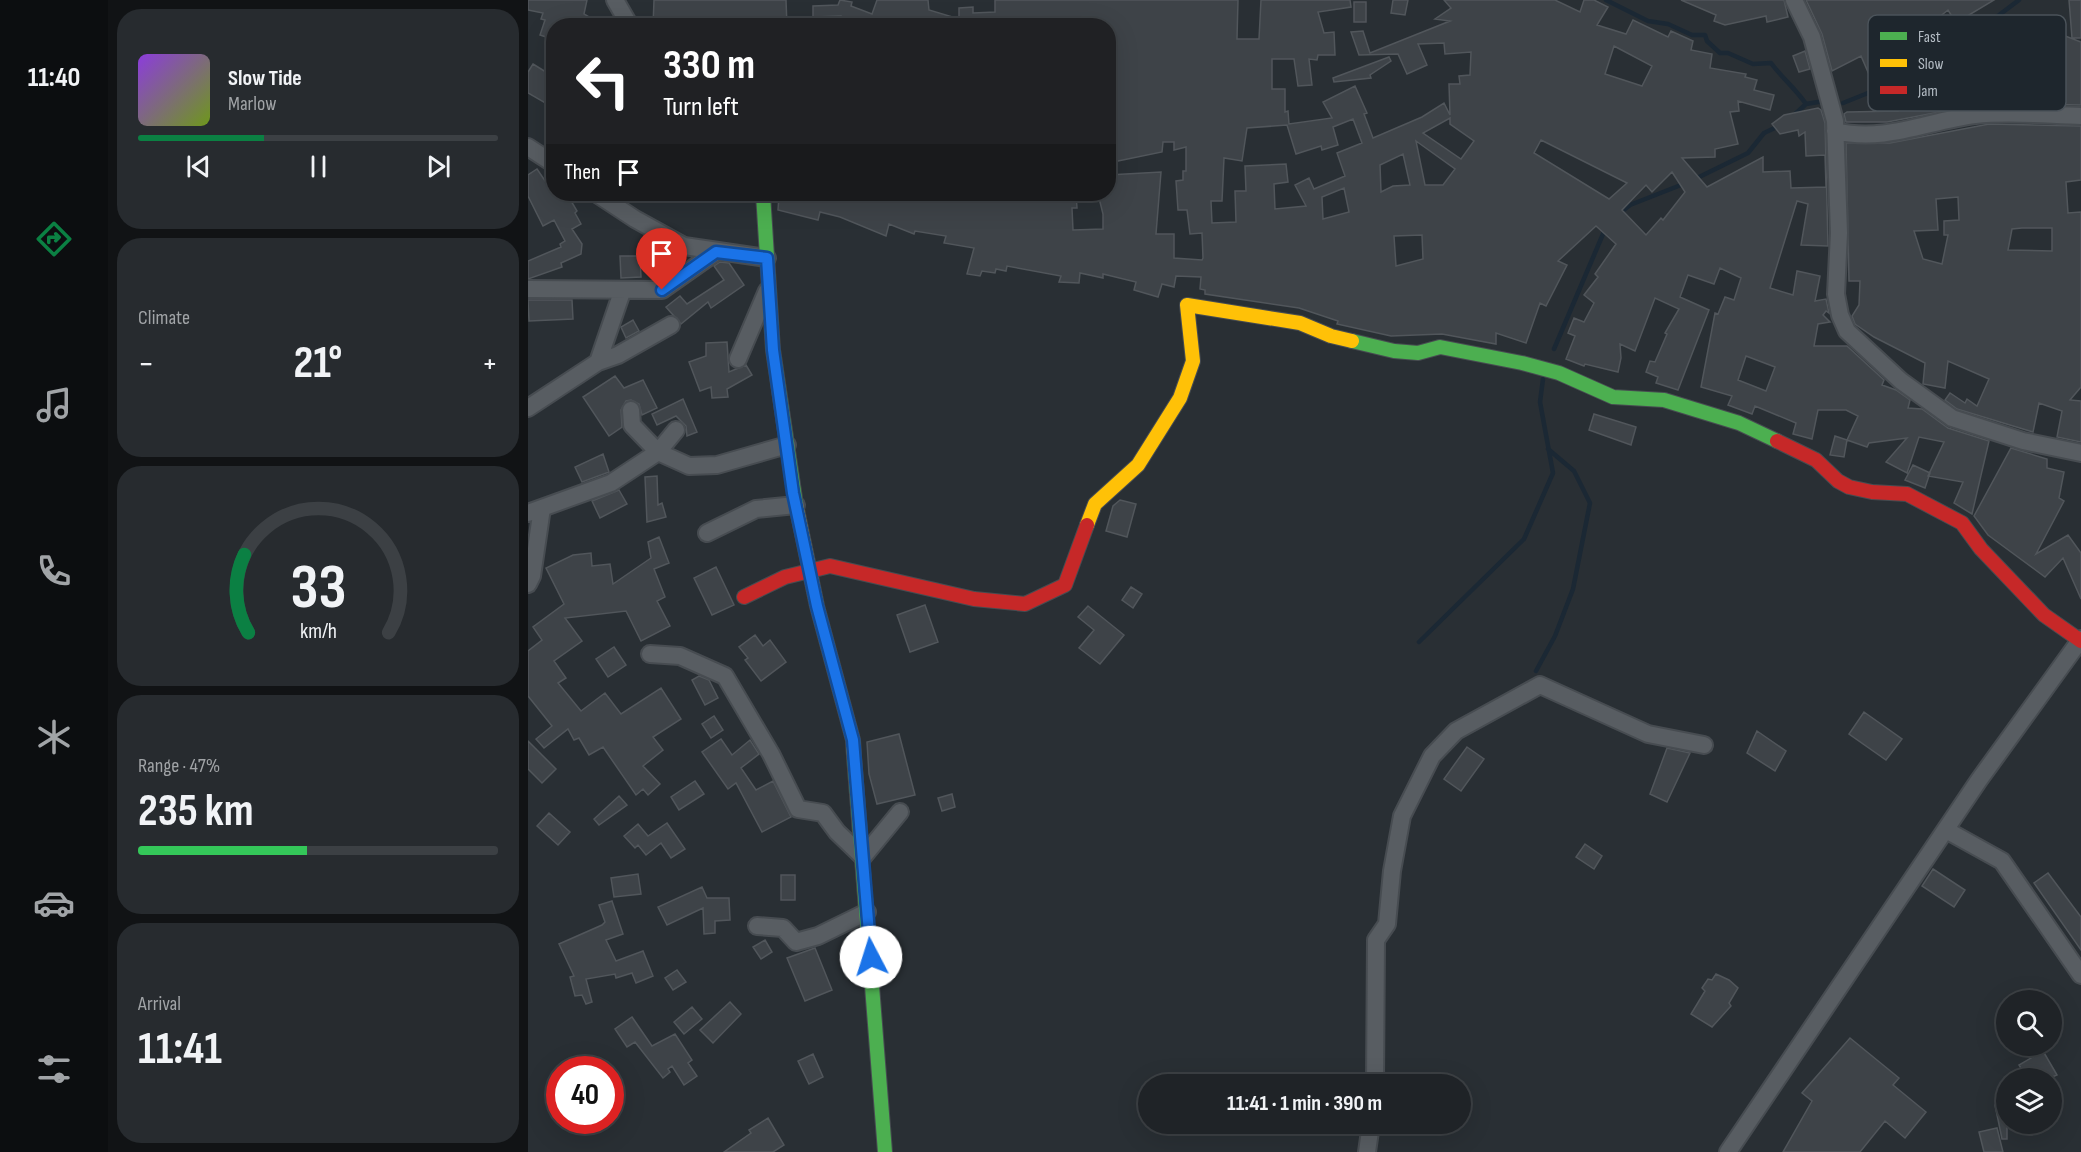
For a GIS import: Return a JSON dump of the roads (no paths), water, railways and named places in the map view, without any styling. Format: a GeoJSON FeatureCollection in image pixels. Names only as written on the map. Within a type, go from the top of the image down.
{"type":"FeatureCollection","features":[{"type":"Feature","properties":{"kind":"street"},"geometry":{"type":"LineString","coordinates":[[615,0],[625,18]]}},
{"type":"Feature","properties":{"kind":"street"},"geometry":{"type":"LineString","coordinates":[[1794,0],[1812,37],[1834,121],[1839,234],[1836,294],[1840,315],[1852,339],[1908,387],[1952,418],[2012,438],[2081,453]]}},
{"type":"Feature","properties":{"kind":"street"},"geometry":{"type":"LineString","coordinates":[[1834,121],[1855,136],[1890,134],[1974,115],[2081,116]]}},
{"type":"Feature","properties":{"kind":"street"},"geometry":{"type":"LineString","coordinates":[[528,147],[546,159]]}},
{"type":"Feature","properties":{"kind":"street"},"geometry":{"type":"LineString","coordinates":[[608,201],[684,246],[767,258]]}},
{"type":"Feature","properties":{"kind":"street"},"geometry":{"type":"LineString","coordinates":[[763,201],[768,290],[796,505],[809,569],[853,740],[885,1152]]}},
{"type":"Feature","properties":{"kind":"street"},"geometry":{"type":"LineString","coordinates":[[528,289],[622,292],[662,290],[716,252]]}},
{"type":"Feature","properties":{"kind":"street"},"geometry":{"type":"LineString","coordinates":[[738,359],[768,290]]}},
{"type":"Feature","properties":{"kind":"street"},"geometry":{"type":"LineString","coordinates":[[598,362],[622,292]]}},
{"type":"Feature","properties":{"kind":"street"},"geometry":{"type":"LineString","coordinates":[[744,597],[761,585],[809,569],[830,566],[974,599],[1025,604],[1065,585],[1095,504],[1138,465],[1180,398],[1193,362],[1187,305],[1300,323],[1331,336],[1394,351],[1418,353],[1440,347],[1522,363],[1559,374],[1613,396],[1664,400],[1739,423],[1816,460],[1838,481],[1849,487],[1872,492],[1907,494],[1962,523],[1981,549],[2044,615],[2081,640],[2031,705],[1728,1152]]}},
{"type":"Feature","properties":{"kind":"street"},"geometry":{"type":"LineString","coordinates":[[528,408],[598,362],[618,355],[671,325]]}},
{"type":"Feature","properties":{"kind":"street"},"geometry":{"type":"LineString","coordinates":[[631,410],[632,425],[658,452],[689,466],[717,465],[787,445]]}},
{"type":"Feature","properties":{"kind":"street"},"geometry":{"type":"LineString","coordinates":[[528,584],[532,576],[535,510],[611,483],[658,452],[676,430]]}},
{"type":"Feature","properties":{"kind":"street"},"geometry":{"type":"LineString","coordinates":[[707,533],[756,509],[796,505]]}},
{"type":"Feature","properties":{"kind":"street"},"geometry":{"type":"LineString","coordinates":[[650,654],[680,656],[725,676],[771,754],[798,809],[823,813],[837,832],[863,857]]}},
{"type":"Feature","properties":{"kind":"street"},"geometry":{"type":"LineString","coordinates":[[1375,1074],[1376,940],[1388,924],[1392,871],[1402,816],[1432,756],[1456,731],[1540,685],[1648,734],[1704,745]]}},
{"type":"Feature","properties":{"kind":"street"},"geometry":{"type":"LineString","coordinates":[[863,857],[900,812]]}},
{"type":"Feature","properties":{"kind":"street"},"geometry":{"type":"LineString","coordinates":[[1946,830],[2002,861],[2081,975]]}},
{"type":"Feature","properties":{"kind":"street"},"geometry":{"type":"LineString","coordinates":[[757,926],[783,928],[796,942],[818,936],[867,912]]}},
{"type":"Feature","properties":{"kind":"street"},"geometry":{"type":"LineString","coordinates":[[1367,1152],[1370,1134]]}},
{"type":"Feature","properties":{"kind":"waterway"},"geometry":{"type":"LineString","coordinates":[[1606,0],[1648,21],[1668,24],[1692,35],[1705,35],[1707,41],[1720,53],[1728,53],[1753,64],[1771,63],[1806,104]]}},
{"type":"Feature","properties":{"kind":"waterway"},"geometry":{"type":"LineString","coordinates":[[1999,15],[2019,0]]}},
{"type":"Feature","properties":{"kind":"waterway"},"geometry":{"type":"LineString","coordinates":[[1843,103],[1868,93]]}},
{"type":"Feature","properties":{"kind":"waterway"},"geometry":{"type":"LineString","coordinates":[[1793,116],[1806,104],[1824,101]]}},
{"type":"Feature","properties":{"kind":"waterway"},"geometry":{"type":"LineString","coordinates":[[1693,180],[1748,153],[1764,133],[1779,126]]}},
{"type":"Feature","properties":{"kind":"waterway"},"geometry":{"type":"LineString","coordinates":[[1620,213],[1630,205],[1686,183]]}},
{"type":"Feature","properties":{"kind":"waterway"},"geometry":{"type":"LineString","coordinates":[[1554,349],[1606,227]]}},
{"type":"Feature","properties":{"kind":"waterway"},"geometry":{"type":"LineString","coordinates":[[1419,642],[1524,539],[1553,473],[1540,402],[1543,379]]}},
{"type":"Feature","properties":{"kind":"waterway"},"geometry":{"type":"LineString","coordinates":[[1536,671],[1555,636],[1573,589],[1590,503],[1574,471],[1548,449]]}}]}
